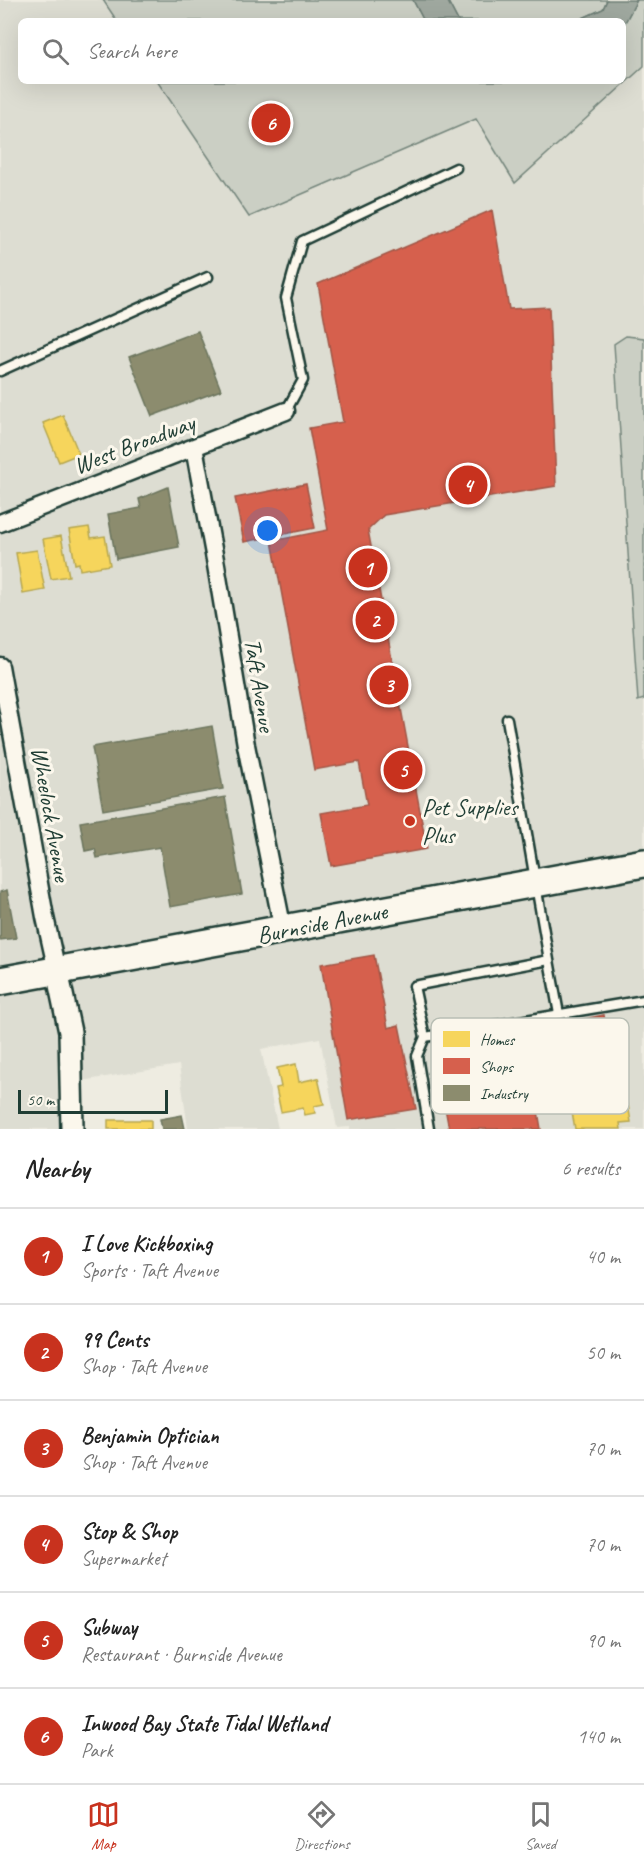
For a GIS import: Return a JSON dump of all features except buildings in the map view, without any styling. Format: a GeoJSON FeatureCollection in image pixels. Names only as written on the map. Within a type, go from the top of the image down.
{"type":"FeatureCollection","features":[{"type":"Feature","properties":{"kind":"main road","name":"Burnside Avenue"},"geometry":{"type":"LineString","coordinates":[[0,981],[644,862]]}},
{"type":"Feature","properties":{"kind":"street","name":"West Broadway"},"geometry":{"type":"LineString","coordinates":[[0,523],[286,411]]}},
{"type":"Feature","properties":{"kind":"street","name":"Taft Avenue"},"geometry":{"type":"LineString","coordinates":[[194,447],[246,745],[283,930]]}},
{"type":"Feature","properties":{"kind":"street","name":"Wheelock Avenue"},"geometry":{"type":"LineString","coordinates":[[0,666],[45,917],[57,971]]}},
{"type":"Feature","properties":{"kind":"street"},"geometry":{"type":"LineString","coordinates":[[57,971],[70,1032],[72,1129]]}},
{"type":"Feature","properties":{"kind":"lane"},"geometry":{"type":"LineString","coordinates":[[286,411],[303,380],[286,298],[302,241],[456,168]]}},
{"type":"Feature","properties":{"kind":"lane"},"geometry":{"type":"LineString","coordinates":[[0,371],[208,277]]}},
{"type":"Feature","properties":{"kind":"lane"},"geometry":{"type":"LineString","coordinates":[[507,719],[559,1014]]}},
{"type":"Feature","properties":{"kind":"lane"},"geometry":{"type":"LineString","coordinates":[[429,1129],[417,1056],[425,1037],[414,986],[549,960]]}},
{"type":"Feature","properties":{"kind":"lane"},"geometry":{"type":"LineString","coordinates":[[536,1018],[644,1000]]}},
{"type":"Feature","properties":{"kind":"lane"},"geometry":{"type":"LineString","coordinates":[[425,1037],[431,1036]]}},
{"type":"Feature","properties":{"kind":"shaded area"},"geometry":{"type":"Polygon","coordinates":[[[0,0],[103,0],[115,18],[18,18],[18,84],[159,84],[249,217],[476,119],[515,183],[644,66],[644,338],[626,336],[639,700],[644,699],[644,1129],[337,1128],[320,1038],[261,1049],[278,1129],[188,1129],[179,1065],[75,1082],[76,1129],[0,1129],[0,0]]]}},
{"type":"Feature","properties":{"kind":"shaded area"},"geometry":{"type":"Polygon","coordinates":[[[103,0],[413,0],[422,18],[115,18],[103,0]]]}},
{"type":"Feature","properties":{"kind":"shaded area"},"geometry":{"type":"Polygon","coordinates":[[[413,0],[447,0],[456,18],[422,18],[413,0]]]}},
{"type":"Feature","properties":{"kind":"shaded area"},"geometry":{"type":"Polygon","coordinates":[[[447,0],[607,0],[603,9],[583,18],[456,18],[447,0]]]}},
{"type":"Feature","properties":{"kind":"shaded area"},"geometry":{"type":"Polygon","coordinates":[[[607,0],[637,0],[626,20],[626,18],[583,18],[603,9],[607,0]]]}},
{"type":"Feature","properties":{"kind":"shaded area"},"geometry":{"type":"Polygon","coordinates":[[[637,0],[644,0],[644,66],[626,82],[626,20],[637,0]]]}},
{"type":"Feature","properties":{"kind":"shaded area"},"geometry":{"type":"Polygon","coordinates":[[[159,84],[624,84],[515,183],[476,119],[249,217],[159,84]]]}},
{"type":"Feature","properties":{"kind":"shaded area"},"geometry":{"type":"Polygon","coordinates":[[[626,336],[644,338],[644,699],[638,701],[614,344],[626,336]]]}},
{"type":"Feature","properties":{"kind":"place","name":"Inwood Bay State Tidal Wetland"},"geometry":{"type":"Point","coordinates":[271,123]}},
{"type":"Feature","properties":{"kind":"place","name":"Stop & Shop"},"geometry":{"type":"Point","coordinates":[468,485]}},
{"type":"Feature","properties":{"kind":"place","name":"I Love Kickboxing"},"geometry":{"type":"Point","coordinates":[368,568]}},
{"type":"Feature","properties":{"kind":"place","name":"99 Cents"},"geometry":{"type":"Point","coordinates":[375,620]}},
{"type":"Feature","properties":{"kind":"place","name":"Benjamin Optician"},"geometry":{"type":"Point","coordinates":[389,685]}},
{"type":"Feature","properties":{"kind":"place","name":"Subway"},"geometry":{"type":"Point","coordinates":[403,770]}},
{"type":"Feature","properties":{"kind":"place","name":"Pet Supplies Plus"},"geometry":{"type":"Point","coordinates":[410,821]}}]}
